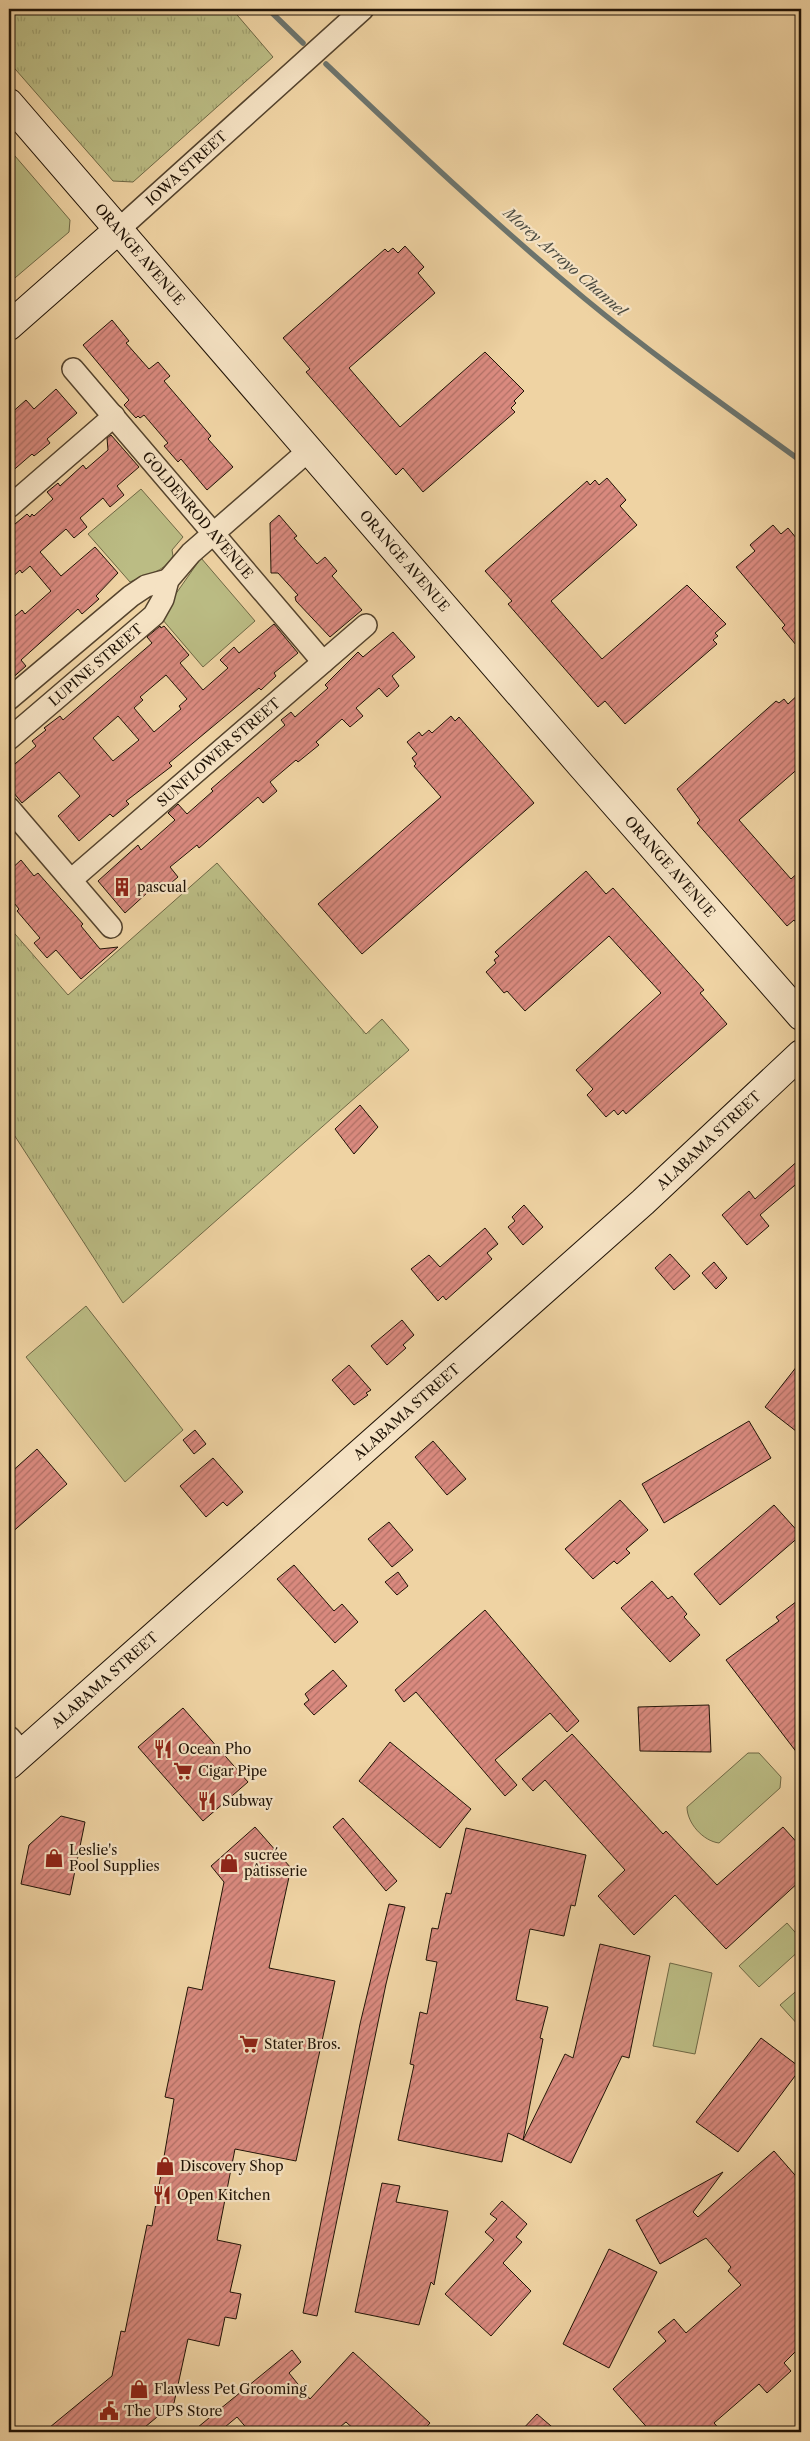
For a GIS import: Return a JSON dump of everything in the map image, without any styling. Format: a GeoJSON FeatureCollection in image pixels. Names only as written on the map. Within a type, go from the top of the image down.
{"type":"FeatureCollection","features":[{"type":"Feature","properties":{"kind":"street","name":"IOWA STREET"},"geometry":{"type":"LineString","coordinates":[[9,326],[363,9]]}},
{"type":"Feature","properties":{"kind":"street","name":"ORANGE AVENUE"},"geometry":{"type":"LineString","coordinates":[[9,103],[308,451],[801,1016]]}},
{"type":"Feature","properties":{"kind":"street","name":"GOLDENROD AVENUE"},"geometry":{"type":"LineString","coordinates":[[73,369],[323,662]]}},
{"type":"Feature","properties":{"kind":"street"},"geometry":{"type":"LineString","coordinates":[[9,507],[114,416]]}},
{"type":"Feature","properties":{"kind":"street","name":"LUPINE STREET"},"geometry":{"type":"LineString","coordinates":[[9,739],[154,615],[163,599],[168,580],[191,553],[308,451]]}},
{"type":"Feature","properties":{"kind":"street"},"geometry":{"type":"LineString","coordinates":[[9,699],[139,590],[168,580]]}},
{"type":"Feature","properties":{"kind":"street","name":"SUNFLOWER STREET"},"geometry":{"type":"LineString","coordinates":[[71,880],[366,625]]}},
{"type":"Feature","properties":{"kind":"street"},"geometry":{"type":"LineString","coordinates":[[9,808],[111,927]]}},
{"type":"Feature","properties":{"kind":"street","name":"ALABAMA STREET"},"geometry":{"type":"LineString","coordinates":[[13,1752],[643,1202],[801,1054]]}},
{"type":"Feature","properties":{"kind":"green space"},"geometry":{"type":"Polygon","coordinates":[[[9,9],[232,9],[273,57],[133,182],[113,181],[9,62],[9,9]]]}},
{"type":"Feature","properties":{"kind":"green space"},"geometry":{"type":"Polygon","coordinates":[[[9,149],[70,220],[69,232],[9,283],[9,149]]]}},
{"type":"Feature","properties":{"kind":"green space"},"geometry":{"type":"Polygon","coordinates":[[[141,489],[183,537],[172,550],[173,556],[169,562],[159,570],[130,582],[88,534],[141,489]]]}},
{"type":"Feature","properties":{"kind":"green space"},"geometry":{"type":"Polygon","coordinates":[[[201,558],[255,621],[203,667],[162,619],[168,613],[175,595],[201,558]]]}},
{"type":"Feature","properties":{"kind":"green space"},"geometry":{"type":"Polygon","coordinates":[[[217,863],[366,1034],[382,1019],[409,1050],[123,1303],[9,1127],[9,927],[68,995],[217,863]]]}},
{"type":"Feature","properties":{"kind":"green space"},"geometry":{"type":"Polygon","coordinates":[[[86,1306],[183,1430],[125,1482],[26,1357],[86,1306]]]}},
{"type":"Feature","properties":{"kind":"green space"},"geometry":{"type":"Polygon","coordinates":[[[748,1753],[759,1753],[781,1777],[780,1788],[719,1843],[713,1842],[702,1835],[693,1825],[687,1807],[748,1753]]]}},
{"type":"Feature","properties":{"kind":"green space"},"geometry":{"type":"Polygon","coordinates":[[[787,1923],[801,1939],[801,1949],[759,1987],[739,1966],[787,1923]]]}},
{"type":"Feature","properties":{"kind":"green space"},"geometry":{"type":"Polygon","coordinates":[[[670,1963],[712,1973],[695,2054],[653,2046],[670,1963]]]}},
{"type":"Feature","properties":{"kind":"green space"},"geometry":{"type":"Polygon","coordinates":[[[801,1987],[801,2026],[800,2027],[780,2005],[801,1987]]]}},
{"type":"Feature","properties":{"kind":"building"},"geometry":{"type":"Polygon","coordinates":[[[405,246],[424,267],[418,273],[435,293],[349,368],[400,427],[485,352],[524,391],[514,401],[516,403],[511,408],[515,412],[423,492],[403,468],[396,475],[306,372],[310,369],[283,338],[385,249],[388,252],[393,248],[398,253],[405,246]]]}},
{"type":"Feature","properties":{"kind":"building"},"geometry":{"type":"Polygon","coordinates":[[[112,320],[129,341],[126,343],[149,369],[158,362],[170,376],[164,381],[211,436],[208,439],[233,467],[207,490],[181,459],[178,462],[164,446],[168,443],[144,415],[136,418],[124,405],[129,400],[83,345],[112,320]]]}},
{"type":"Feature","properties":{"kind":"building"},"geometry":{"type":"Polygon","coordinates":[[[56,389],[77,413],[47,439],[50,443],[34,456],[32,454],[9,474],[9,415],[26,400],[34,409],[56,389]]]}},
{"type":"Feature","properties":{"kind":"building"},"geometry":{"type":"Polygon","coordinates":[[[111,435],[139,467],[117,486],[124,495],[110,507],[103,498],[80,518],[87,527],[74,538],[66,529],[40,552],[61,576],[95,547],[118,573],[96,596],[99,599],[82,614],[78,609],[21,660],[26,666],[9,681],[9,621],[22,610],[25,614],[51,591],[30,566],[22,573],[20,570],[9,580],[9,529],[27,514],[30,517],[32,514],[34,516],[53,499],[47,492],[58,483],[60,486],[83,465],[86,469],[108,450],[107,438],[111,435]]]}},
{"type":"Feature","properties":{"kind":"building"},"geometry":{"type":"Polygon","coordinates":[[[607,478],[626,500],[620,506],[637,525],[551,601],[602,659],[687,585],[726,624],[715,633],[718,636],[713,640],[717,644],[625,724],[605,701],[598,707],[508,604],[512,601],[485,571],[587,481],[590,485],[595,480],[599,485],[607,478]]]}},
{"type":"Feature","properties":{"kind":"building"},"geometry":{"type":"Polygon","coordinates":[[[279,515],[297,536],[294,538],[317,564],[325,557],[337,571],[332,576],[362,610],[330,637],[296,601],[295,597],[298,595],[278,573],[271,573],[270,523],[279,515]]]}},
{"type":"Feature","properties":{"kind":"building"},"geometry":{"type":"Polygon","coordinates":[[[773,525],[781,534],[788,528],[801,544],[801,651],[782,628],[785,625],[736,567],[755,551],[750,545],[773,525]]]}},
{"type":"Feature","properties":{"kind":"building"},"geometry":{"type":"Polygon","coordinates":[[[274,624],[298,653],[274,673],[276,676],[261,690],[259,688],[169,763],[172,766],[126,801],[129,804],[113,817],[110,814],[79,841],[58,816],[80,796],[59,772],[22,803],[9,787],[9,769],[36,746],[32,741],[46,730],[44,728],[60,716],[63,720],[152,643],[147,637],[160,626],[161,628],[164,626],[189,655],[180,663],[203,690],[228,668],[220,660],[234,647],[239,653],[274,624]],[[166,675],[140,697],[143,700],[134,708],[154,732],[181,709],[179,706],[187,699],[166,675]],[[118,716],[93,738],[113,761],[139,740],[118,716]]]}},
{"type":"Feature","properties":{"kind":"building"},"geometry":{"type":"Polygon","coordinates":[[[393,632],[415,657],[392,676],[399,686],[387,697],[379,688],[356,708],[363,716],[350,727],[342,719],[316,742],[319,745],[298,762],[296,760],[270,782],[277,791],[263,803],[258,797],[199,848],[197,845],[170,867],[178,877],[165,888],[159,882],[125,913],[98,881],[138,845],[141,850],[175,820],[168,813],[178,804],[187,814],[213,791],[211,789],[285,725],[281,720],[291,712],[295,717],[328,688],[325,685],[358,652],[363,657],[393,632]]]}},
{"type":"Feature","properties":{"kind":"building"},"geometry":{"type":"Polygon","coordinates":[[[801,692],[801,766],[739,820],[791,879],[801,870],[801,929],[794,920],[787,926],[697,823],[700,820],[677,789],[776,701],[779,703],[784,699],[788,704],[801,692]]]}},
{"type":"Feature","properties":{"kind":"building"},"geometry":{"type":"Polygon","coordinates":[[[451,716],[455,721],[459,717],[534,803],[362,954],[318,904],[441,797],[414,766],[416,764],[412,758],[417,754],[407,742],[419,732],[422,736],[429,730],[432,733],[451,716]]]}},
{"type":"Feature","properties":{"kind":"building"},"geometry":{"type":"Polygon","coordinates":[[[21,860],[34,876],[38,873],[83,924],[81,926],[100,949],[118,947],[81,979],[56,950],[47,958],[34,943],[40,938],[17,911],[19,909],[9,897],[9,871],[21,860]]]}},
{"type":"Feature","properties":{"kind":"building"},"geometry":{"type":"Polygon","coordinates":[[[586,871],[606,894],[613,888],[704,990],[700,993],[727,1024],[626,1114],[623,1110],[618,1115],[614,1110],[606,1117],[587,1095],[593,1089],[576,1070],[661,993],[609,936],[525,1011],[507,991],[504,993],[486,972],[496,963],[494,960],[499,956],[495,952],[586,871]]]}},
{"type":"Feature","properties":{"kind":"building"},"geometry":{"type":"Polygon","coordinates":[[[360,1105],[378,1127],[354,1154],[335,1129],[360,1105]]]}},
{"type":"Feature","properties":{"kind":"building"},"geometry":{"type":"Polygon","coordinates":[[[801,1158],[801,1180],[760,1215],[769,1226],[747,1245],[722,1215],[749,1191],[755,1199],[801,1158]]]}},
{"type":"Feature","properties":{"kind":"building"},"geometry":{"type":"Polygon","coordinates":[[[524,1205],[543,1227],[523,1245],[508,1227],[515,1221],[512,1217],[524,1205]]]}},
{"type":"Feature","properties":{"kind":"building"},"geometry":{"type":"Polygon","coordinates":[[[485,1228],[498,1244],[487,1253],[492,1259],[446,1300],[443,1296],[438,1301],[411,1269],[429,1255],[440,1267],[485,1228]]]}},
{"type":"Feature","properties":{"kind":"building"},"geometry":{"type":"Polygon","coordinates":[[[670,1254],[690,1276],[674,1290],[655,1268],[670,1254]]]}},
{"type":"Feature","properties":{"kind":"building"},"geometry":{"type":"Polygon","coordinates":[[[714,1262],[727,1278],[716,1289],[702,1273],[714,1262]]]}},
{"type":"Feature","properties":{"kind":"building"},"geometry":{"type":"Polygon","coordinates":[[[402,1320],[414,1335],[403,1345],[406,1348],[387,1365],[371,1346],[402,1320]]]}},
{"type":"Feature","properties":{"kind":"building"},"geometry":{"type":"Polygon","coordinates":[[[801,1361],[801,1435],[765,1407],[801,1361]]]}},
{"type":"Feature","properties":{"kind":"building"},"geometry":{"type":"Polygon","coordinates":[[[349,1365],[371,1390],[366,1393],[368,1395],[354,1405],[332,1380],[349,1365]]]}},
{"type":"Feature","properties":{"kind":"building"},"geometry":{"type":"Polygon","coordinates":[[[749,1421],[771,1458],[664,1523],[642,1484],[749,1421]]]}},
{"type":"Feature","properties":{"kind":"building"},"geometry":{"type":"Polygon","coordinates":[[[195,1430],[206,1444],[194,1454],[183,1440],[195,1430]]]}},
{"type":"Feature","properties":{"kind":"building"},"geometry":{"type":"Polygon","coordinates":[[[433,1441],[466,1479],[447,1495],[415,1457],[433,1441]]]}},
{"type":"Feature","properties":{"kind":"building"},"geometry":{"type":"Polygon","coordinates":[[[37,1449],[67,1484],[9,1535],[9,1474],[37,1449]]]}},
{"type":"Feature","properties":{"kind":"building"},"geometry":{"type":"Polygon","coordinates":[[[213,1458],[243,1492],[227,1506],[223,1502],[206,1517],[180,1486],[213,1458]]]}},
{"type":"Feature","properties":{"kind":"building"},"geometry":{"type":"Polygon","coordinates":[[[620,1500],[648,1530],[626,1549],[630,1553],[617,1564],[614,1561],[593,1579],[565,1549],[620,1500]]]}},
{"type":"Feature","properties":{"kind":"building"},"geometry":{"type":"Polygon","coordinates":[[[774,1505],[801,1535],[720,1605],[694,1574],[774,1505]]]}},
{"type":"Feature","properties":{"kind":"building"},"geometry":{"type":"Polygon","coordinates":[[[389,1522],[413,1550],[392,1567],[368,1539],[389,1522]]]}},
{"type":"Feature","properties":{"kind":"building"},"geometry":{"type":"Polygon","coordinates":[[[294,1565],[334,1611],[342,1604],[358,1622],[335,1643],[277,1579],[294,1565]]]}},
{"type":"Feature","properties":{"kind":"building"},"geometry":{"type":"Polygon","coordinates":[[[398,1572],[408,1586],[397,1595],[385,1582],[398,1572]]]}},
{"type":"Feature","properties":{"kind":"building"},"geometry":{"type":"Polygon","coordinates":[[[652,1581],[668,1599],[672,1596],[687,1614],[684,1617],[700,1635],[670,1662],[621,1608],[652,1581]]]}},
{"type":"Feature","properties":{"kind":"building"},"geometry":{"type":"Polygon","coordinates":[[[801,1598],[801,1758],[726,1660],[779,1621],[776,1617],[801,1598]]]}},
{"type":"Feature","properties":{"kind":"building"},"geometry":{"type":"Polygon","coordinates":[[[485,1610],[579,1721],[567,1732],[550,1713],[495,1760],[517,1785],[505,1796],[416,1692],[404,1702],[395,1690],[485,1610]]]}},
{"type":"Feature","properties":{"kind":"building"},"geometry":{"type":"Polygon","coordinates":[[[333,1670],[347,1686],[314,1715],[304,1704],[309,1700],[305,1694],[333,1670]]]}},
{"type":"Feature","properties":{"kind":"building"},"geometry":{"type":"Polygon","coordinates":[[[709,1705],[711,1752],[640,1751],[638,1707],[709,1705]]]}},
{"type":"Feature","properties":{"kind":"building"},"geometry":{"type":"Polygon","coordinates":[[[183,1708],[248,1782],[203,1821],[138,1747],[183,1708]]]}},
{"type":"Feature","properties":{"kind":"building"},"geometry":{"type":"Polygon","coordinates":[[[572,1734],[663,1834],[666,1831],[717,1885],[783,1827],[801,1847],[801,1880],[726,1949],[675,1895],[634,1935],[598,1896],[625,1870],[545,1780],[533,1791],[522,1779],[572,1734]]]}},
{"type":"Feature","properties":{"kind":"building"},"geometry":{"type":"Polygon","coordinates":[[[390,1742],[471,1809],[440,1848],[359,1781],[390,1742]]]}},
{"type":"Feature","properties":{"kind":"building"},"geometry":{"type":"Polygon","coordinates":[[[61,1816],[85,1822],[70,1895],[21,1884],[29,1845],[61,1816]]]}},
{"type":"Feature","properties":{"kind":"building"},"geometry":{"type":"Polygon","coordinates":[[[343,1818],[397,1881],[386,1891],[333,1827],[343,1818]]]}},
{"type":"Feature","properties":{"kind":"building"},"geometry":{"type":"Polygon","coordinates":[[[255,1827],[291,1868],[269,1968],[335,1981],[296,2161],[235,2149],[217,2240],[241,2245],[230,2292],[241,2294],[236,2319],[225,2317],[219,2346],[188,2339],[174,2403],[139,2432],[44,2432],[112,2376],[121,2331],[125,2332],[147,2225],[152,2226],[174,2099],[165,2097],[188,1987],[202,1990],[224,1882],[211,1866],[255,1827]]]}},
{"type":"Feature","properties":{"kind":"building"},"geometry":{"type":"Polygon","coordinates":[[[466,1828],[586,1855],[575,1906],[571,1905],[564,1936],[530,1929],[516,2000],[548,2007],[540,2038],[543,2039],[523,2140],[508,2133],[502,2162],[398,2140],[414,2065],[410,2064],[420,2012],[427,2014],[437,1962],[426,1960],[432,1928],[438,1929],[446,1893],[451,1894],[466,1828]]]}},
{"type":"Feature","properties":{"kind":"building"},"geometry":{"type":"Polygon","coordinates":[[[389,1904],[405,1907],[386,1984],[317,2316],[303,2313],[360,2024],[389,1904]]]}},
{"type":"Feature","properties":{"kind":"building"},"geometry":{"type":"Polygon","coordinates":[[[600,1944],[650,1956],[629,2058],[622,2056],[571,2163],[523,2140],[565,2054],[573,2058],[600,1944]]]}},
{"type":"Feature","properties":{"kind":"building"},"geometry":{"type":"Polygon","coordinates":[[[761,2038],[801,2068],[738,2152],[696,2122],[761,2038]]]}},
{"type":"Feature","properties":{"kind":"building"},"geometry":{"type":"Polygon","coordinates":[[[774,2151],[801,2182],[801,2346],[784,2363],[791,2371],[767,2393],[759,2384],[714,2423],[722,2432],[651,2432],[613,2389],[666,2341],[658,2332],[674,2319],[686,2333],[741,2285],[728,2271],[731,2267],[706,2238],[660,2264],[636,2220],[723,2172],[693,2212],[698,2217],[774,2151]]]}},
{"type":"Feature","properties":{"kind":"building"},"geometry":{"type":"Polygon","coordinates":[[[382,2183],[400,2186],[396,2202],[448,2211],[434,2285],[431,2282],[419,2325],[355,2312],[382,2183]]]}},
{"type":"Feature","properties":{"kind":"building"},"geometry":{"type":"Polygon","coordinates":[[[502,2201],[527,2224],[516,2237],[522,2242],[503,2263],[531,2291],[491,2336],[445,2294],[494,2240],[485,2232],[497,2219],[490,2214],[502,2201]]]}},
{"type":"Feature","properties":{"kind":"building"},"geometry":{"type":"Polygon","coordinates":[[[609,2249],[657,2272],[609,2368],[563,2344],[609,2249]]]}},
{"type":"Feature","properties":{"kind":"building"},"geometry":{"type":"Polygon","coordinates":[[[292,2350],[301,2362],[289,2373],[310,2399],[353,2352],[430,2423],[422,2432],[357,2432],[346,2422],[334,2432],[250,2432],[237,2417],[219,2432],[192,2432],[292,2350]]]}},
{"type":"Feature","properties":{"kind":"building"},"geometry":{"type":"Polygon","coordinates":[[[537,2414],[558,2432],[520,2432],[537,2414]]]}},
{"type":"Feature","properties":{"kind":"waterway","name":"Morey Arroyo Channel"},"geometry":{"type":"LineString","coordinates":[[268,9],[303,43]]}},
{"type":"Feature","properties":{"kind":"waterway","name":"Morey Arroyo Channel"},"geometry":{"type":"LineString","coordinates":[[326,64],[485,213],[584,298],[664,361],[801,461]]}},
{"type":"Feature","properties":{"kind":"place","name":"pascual"},"geometry":{"type":"Point","coordinates":[122,887]}},
{"type":"Feature","properties":{"kind":"place","name":"Ocean Pho"},"geometry":{"type":"Point","coordinates":[163,1749]}},
{"type":"Feature","properties":{"kind":"place","name":"Cigar Pipe"},"geometry":{"type":"Point","coordinates":[183,1771]}},
{"type":"Feature","properties":{"kind":"place","name":"Subway"},"geometry":{"type":"Point","coordinates":[207,1801]}},
{"type":"Feature","properties":{"kind":"place","name":"Leslie's Pool Supplies"},"geometry":{"type":"Point","coordinates":[54,1858]}},
{"type":"Feature","properties":{"kind":"place","name":"sucrée pâtisserie"},"geometry":{"type":"Point","coordinates":[229,1863]}},
{"type":"Feature","properties":{"kind":"place","name":"Stater Bros."},"geometry":{"type":"Point","coordinates":[249,2044]}},
{"type":"Feature","properties":{"kind":"place","name":"Discovery Shop"},"geometry":{"type":"Point","coordinates":[165,2166]}},
{"type":"Feature","properties":{"kind":"place","name":"Open Kitchen"},"geometry":{"type":"Point","coordinates":[162,2195]}},
{"type":"Feature","properties":{"kind":"place","name":"Flawless Pet Grooming"},"geometry":{"type":"Point","coordinates":[139,2389]}},
{"type":"Feature","properties":{"kind":"place","name":"The UPS Store"},"geometry":{"type":"Point","coordinates":[109,2411]}}]}
